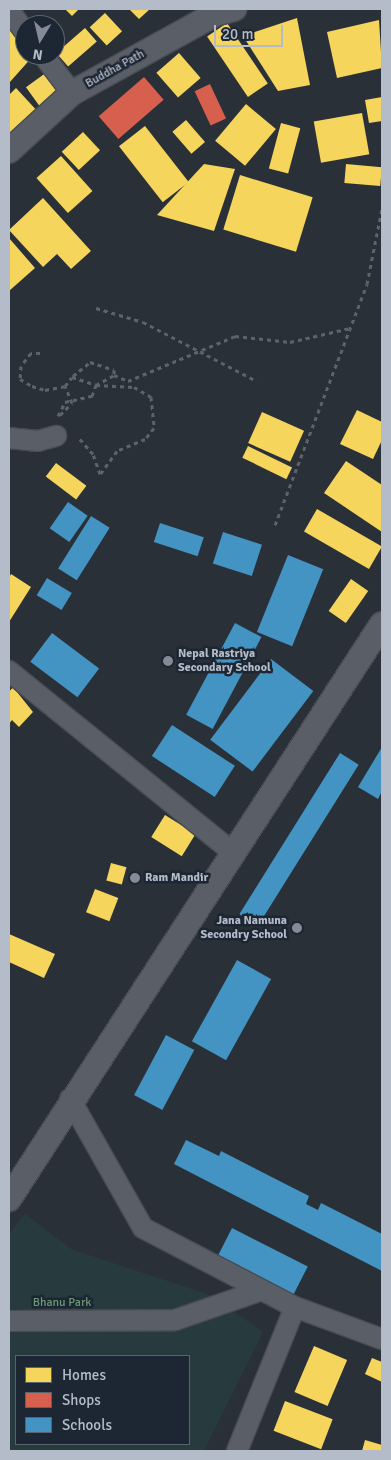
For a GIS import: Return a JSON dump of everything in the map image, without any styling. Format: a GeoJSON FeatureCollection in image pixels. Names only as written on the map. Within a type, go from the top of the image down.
{"type":"FeatureCollection","features":[{"type":"Feature","properties":{"kind":"street","name":"Buddha Path"},"geometry":{"type":"LineString","coordinates":[[9,151],[72,93],[220,11]]}},
{"type":"Feature","properties":{"kind":"street"},"geometry":{"type":"LineString","coordinates":[[51,65],[72,93]]}},
{"type":"Feature","properties":{"kind":"street"},"geometry":{"type":"LineString","coordinates":[[9,438],[38,441],[56,436]]}},
{"type":"Feature","properties":{"kind":"street"},"geometry":{"type":"LineString","coordinates":[[9,1199],[70,1099],[379,636]]}},
{"type":"Feature","properties":{"kind":"street"},"geometry":{"type":"LineString","coordinates":[[9,672],[234,853]]}},
{"type":"Feature","properties":{"kind":"street"},"geometry":{"type":"LineString","coordinates":[[70,1099],[143,1228],[295,1307],[382,1339]]}},
{"type":"Feature","properties":{"kind":"street"},"geometry":{"type":"LineString","coordinates":[[9,1321],[175,1320],[262,1290]]}},
{"type":"Feature","properties":{"kind":"street"},"geometry":{"type":"LineString","coordinates":[[238,1451],[295,1307]]}},
{"type":"Feature","properties":{"kind":"path"},"geometry":{"type":"LineString","coordinates":[[275,525],[340,362],[350,328],[367,284],[382,208]]}},
{"type":"Feature","properties":{"kind":"path"},"geometry":{"type":"LineString","coordinates":[[96,308],[143,322],[257,381]]}},
{"type":"Feature","properties":{"kind":"path"},"geometry":{"type":"LineString","coordinates":[[56,436],[56,419],[65,402],[92,396],[96,385],[114,376],[128,381],[200,353],[234,336],[290,342],[350,328]]}},
{"type":"Feature","properties":{"kind":"path"},"geometry":{"type":"LineString","coordinates":[[40,353],[31,353],[21,366],[20,379],[45,390],[65,386],[72,377],[90,362],[114,370],[114,376]]}},
{"type":"Feature","properties":{"kind":"path"},"geometry":{"type":"LineString","coordinates":[[72,377],[96,385],[134,387],[151,397],[154,428],[145,439],[117,451],[100,474]]}},
{"type":"Feature","properties":{"kind":"green space","name":"Bhanu Park"},"geometry":{"type":"Polygon","coordinates":[[[25,1214],[71,1249],[210,1295],[263,1332],[204,1451],[9,1451],[9,1234],[25,1214]]]}},
{"type":"Feature","properties":{"kind":"building: Homes"},"geometry":{"type":"Polygon","coordinates":[[[65,9],[79,9],[72,16],[65,9]]]}},
{"type":"Feature","properties":{"kind":"building: Homes"},"geometry":{"type":"Polygon","coordinates":[[[129,9],[150,9],[139,19],[129,9]]]}},
{"type":"Feature","properties":{"kind":"building: Homes"},"geometry":{"type":"Polygon","coordinates":[[[105,13],[122,31],[107,46],[90,27],[105,13]]]}},
{"type":"Feature","properties":{"kind":"building: Homes"},"geometry":{"type":"Polygon","coordinates":[[[297,18],[310,85],[278,91],[243,36],[297,18]]]}},
{"type":"Feature","properties":{"kind":"building: Homes"},"geometry":{"type":"Polygon","coordinates":[[[379,20],[382,68],[337,78],[327,32],[379,20]]]}},
{"type":"Feature","properties":{"kind":"building: Homes"},"geometry":{"type":"Polygon","coordinates":[[[227,23],[268,84],[248,97],[207,36],[227,23]]]}},
{"type":"Feature","properties":{"kind":"building: Homes"},"geometry":{"type":"Polygon","coordinates":[[[85,28],[97,42],[68,67],[65,63],[65,45],[85,28]]]}},
{"type":"Feature","properties":{"kind":"building: Homes"},"geometry":{"type":"Polygon","coordinates":[[[9,30],[15,34],[15,65],[25,65],[9,83],[9,30]]]}},
{"type":"Feature","properties":{"kind":"building: Homes"},"geometry":{"type":"Polygon","coordinates":[[[179,53],[201,78],[178,98],[156,73],[179,53]]]}},
{"type":"Feature","properties":{"kind":"building: Homes"},"geometry":{"type":"Polygon","coordinates":[[[47,72],[63,94],[42,109],[26,87],[47,72]]]}},
{"type":"Feature","properties":{"kind":"building: Homes"},"geometry":{"type":"Polygon","coordinates":[[[16,88],[40,114],[9,143],[9,95],[16,88]]]}},
{"type":"Feature","properties":{"kind":"building: Homes"},"geometry":{"type":"Polygon","coordinates":[[[382,97],[382,121],[369,123],[365,100],[382,97]]]}},
{"type":"Feature","properties":{"kind":"building: Homes"},"geometry":{"type":"Polygon","coordinates":[[[246,104],[276,129],[245,166],[215,141],[246,104]]]}},
{"type":"Feature","properties":{"kind":"building: Homes"},"geometry":{"type":"Polygon","coordinates":[[[362,113],[369,154],[321,163],[314,122],[362,113]]]}},
{"type":"Feature","properties":{"kind":"building: Homes"},"geometry":{"type":"Polygon","coordinates":[[[186,120],[205,142],[191,154],[172,132],[186,120]]]}},
{"type":"Feature","properties":{"kind":"building: Homes"},"geometry":{"type":"Polygon","coordinates":[[[281,123],[300,128],[288,174],[269,168],[281,123]]]}},
{"type":"Feature","properties":{"kind":"building: Homes"},"geometry":{"type":"Polygon","coordinates":[[[145,126],[189,182],[163,202],[119,146],[145,126]]]}},
{"type":"Feature","properties":{"kind":"building: Homes"},"geometry":{"type":"Polygon","coordinates":[[[83,132],[100,150],[79,170],[62,152],[83,132]]]}},
{"type":"Feature","properties":{"kind":"building: Homes"},"geometry":{"type":"Polygon","coordinates":[[[61,156],[92,191],[68,213],[36,178],[61,156]]]}},
{"type":"Feature","properties":{"kind":"building: Homes"},"geometry":{"type":"Polygon","coordinates":[[[204,164],[235,169],[214,231],[157,215],[204,164]]]}},
{"type":"Feature","properties":{"kind":"building: Homes"},"geometry":{"type":"Polygon","coordinates":[[[346,164],[382,167],[380,186],[344,183],[346,164]]]}},
{"type":"Feature","properties":{"kind":"building: Homes"},"geometry":{"type":"Polygon","coordinates":[[[240,175],[313,197],[296,252],[223,230],[240,175]]]}},
{"type":"Feature","properties":{"kind":"building: Homes"},"geometry":{"type":"Polygon","coordinates":[[[43,198],[91,251],[71,269],[57,254],[43,267],[9,230],[43,198]]]}},
{"type":"Feature","properties":{"kind":"building: Homes"},"geometry":{"type":"Polygon","coordinates":[[[9,238],[35,268],[9,291],[9,238]]]}},
{"type":"Feature","properties":{"kind":"building: Homes"},"geometry":{"type":"Polygon","coordinates":[[[357,410],[382,422],[382,440],[373,459],[340,444],[357,410]]]}},
{"type":"Feature","properties":{"kind":"building: Homes"},"geometry":{"type":"Polygon","coordinates":[[[262,412],[304,431],[290,462],[248,443],[262,412]]]}},
{"type":"Feature","properties":{"kind":"building: Homes"},"geometry":{"type":"Polygon","coordinates":[[[248,446],[292,467],[286,479],[242,458],[248,446]]]}},
{"type":"Feature","properties":{"kind":"building: Homes"},"geometry":{"type":"Polygon","coordinates":[[[346,461],[382,485],[382,532],[324,493],[346,461]]]}},
{"type":"Feature","properties":{"kind":"building: Homes"},"geometry":{"type":"Polygon","coordinates":[[[56,463],[86,486],[76,499],[46,477],[56,463]]]}},
{"type":"Feature","properties":{"kind":"building: Homes"},"geometry":{"type":"Polygon","coordinates":[[[317,509],[382,546],[369,569],[304,532],[317,509]]]}},
{"type":"Feature","properties":{"kind":"building: Homes"},"geometry":{"type":"Polygon","coordinates":[[[11,574],[31,587],[9,622],[9,578],[11,574]]]}},
{"type":"Feature","properties":{"kind":"building: Homes"},"geometry":{"type":"Polygon","coordinates":[[[351,579],[368,591],[346,623],[329,611],[351,579]]]}},
{"type":"Feature","properties":{"kind":"building: Homes"},"geometry":{"type":"Polygon","coordinates":[[[13,687],[33,712],[19,727],[12,720],[9,724],[9,692],[13,687]]]}},
{"type":"Feature","properties":{"kind":"building: Homes"},"geometry":{"type":"Polygon","coordinates":[[[165,815],[196,834],[182,856],[151,837],[165,815]]]}},
{"type":"Feature","properties":{"kind":"building: Homes"},"geometry":{"type":"Polygon","coordinates":[[[111,863],[126,867],[122,885],[106,880],[111,863]]]}},
{"type":"Feature","properties":{"kind":"building: Homes"},"geometry":{"type":"Polygon","coordinates":[[[95,889],[118,898],[109,921],[86,912],[95,889]]]}},
{"type":"Feature","properties":{"kind":"building: Homes"},"geometry":{"type":"Polygon","coordinates":[[[9,934],[55,954],[44,978],[9,962],[9,934]]]}},
{"type":"Feature","properties":{"kind":"building: Homes"},"geometry":{"type":"Polygon","coordinates":[[[314,1346],[347,1360],[328,1406],[294,1392],[314,1346]]]}},
{"type":"Feature","properties":{"kind":"building: Homes"},"geometry":{"type":"Polygon","coordinates":[[[372,1358],[382,1362],[382,1382],[365,1374],[372,1358]]]}},
{"type":"Feature","properties":{"kind":"building: Homes"},"geometry":{"type":"Polygon","coordinates":[[[285,1401],[333,1419],[321,1449],[274,1431],[285,1401]]]}},
{"type":"Feature","properties":{"kind":"building: Homes"},"geometry":{"type":"Polygon","coordinates":[[[365,1440],[382,1445],[382,1451],[362,1451],[365,1440]]]}},
{"type":"Feature","properties":{"kind":"building: Shops"},"geometry":{"type":"Polygon","coordinates":[[[144,77],[164,100],[118,139],[99,116],[144,77]]]}},
{"type":"Feature","properties":{"kind":"building: Shops"},"geometry":{"type":"Polygon","coordinates":[[[210,84],[226,118],[211,126],[195,91],[210,84]]]}},
{"type":"Feature","properties":{"kind":"building: Schools"},"geometry":{"type":"Polygon","coordinates":[[[68,502],[88,516],[69,542],[50,528],[68,502]]]}},
{"type":"Feature","properties":{"kind":"building: Schools"},"geometry":{"type":"Polygon","coordinates":[[[91,516],[110,528],[77,580],[58,569],[91,516]]]}},
{"type":"Feature","properties":{"kind":"building: Schools"},"geometry":{"type":"Polygon","coordinates":[[[160,523],[204,537],[198,556],[154,542],[160,523]]]}},
{"type":"Feature","properties":{"kind":"building: Schools"},"geometry":{"type":"Polygon","coordinates":[[[223,532],[262,545],[252,576],[213,563],[223,532]]]}},
{"type":"Feature","properties":{"kind":"building: Schools"},"geometry":{"type":"Polygon","coordinates":[[[288,555],[323,569],[292,646],[257,632],[288,555]]]}},
{"type":"Feature","properties":{"kind":"building: Schools"},"geometry":{"type":"Polygon","coordinates":[[[47,578],[72,593],[62,610],[37,595],[47,578]]]}},
{"type":"Feature","properties":{"kind":"building: Schools"},"geometry":{"type":"Polygon","coordinates":[[[235,623],[261,637],[213,729],[186,715],[235,623]]]}},
{"type":"Feature","properties":{"kind":"building: Schools"},"geometry":{"type":"Polygon","coordinates":[[[52,633],[99,669],[77,697],[30,662],[52,633]]]}},
{"type":"Feature","properties":{"kind":"building: Schools"},"geometry":{"type":"Polygon","coordinates":[[[271,659],[313,691],[253,772],[210,740],[271,659]]]}},
{"type":"Feature","properties":{"kind":"building: Schools"},"geometry":{"type":"Polygon","coordinates":[[[172,725],[235,766],[215,797],[152,756],[172,725]]]}},
{"type":"Feature","properties":{"kind":"building: Schools"},"geometry":{"type":"Polygon","coordinates":[[[382,747],[382,791],[378,799],[358,787],[382,747]]]}},
{"type":"Feature","properties":{"kind":"building: Schools"},"geometry":{"type":"Polygon","coordinates":[[[340,753],[359,765],[258,926],[239,914],[340,753]]]}},
{"type":"Feature","properties":{"kind":"building: Schools"},"geometry":{"type":"Polygon","coordinates":[[[237,960],[271,979],[226,1060],[192,1041],[237,960]]]}},
{"type":"Feature","properties":{"kind":"building: Schools"},"geometry":{"type":"Polygon","coordinates":[[[166,1035],[194,1050],[162,1110],[134,1095],[166,1035]]]}},
{"type":"Feature","properties":{"kind":"building: Schools"},"geometry":{"type":"Polygon","coordinates":[[[186,1140],[219,1156],[221,1151],[309,1196],[306,1204],[318,1210],[321,1203],[382,1234],[382,1271],[174,1164],[186,1140]]]}},
{"type":"Feature","properties":{"kind":"building: Schools"},"geometry":{"type":"Polygon","coordinates":[[[232,1228],[308,1267],[293,1296],[217,1257],[232,1228]]]}},
{"type":"Feature","properties":{"kind":"place","name":"Nepal Rastriya Secondary School"},"geometry":{"type":"Point","coordinates":[168,661]}},
{"type":"Feature","properties":{"kind":"place","name":"Ram Mandir"},"geometry":{"type":"Point","coordinates":[135,878]}},
{"type":"Feature","properties":{"kind":"place","name":"Jana Namuna Secondry School"},"geometry":{"type":"Point","coordinates":[297,928]}}]}
